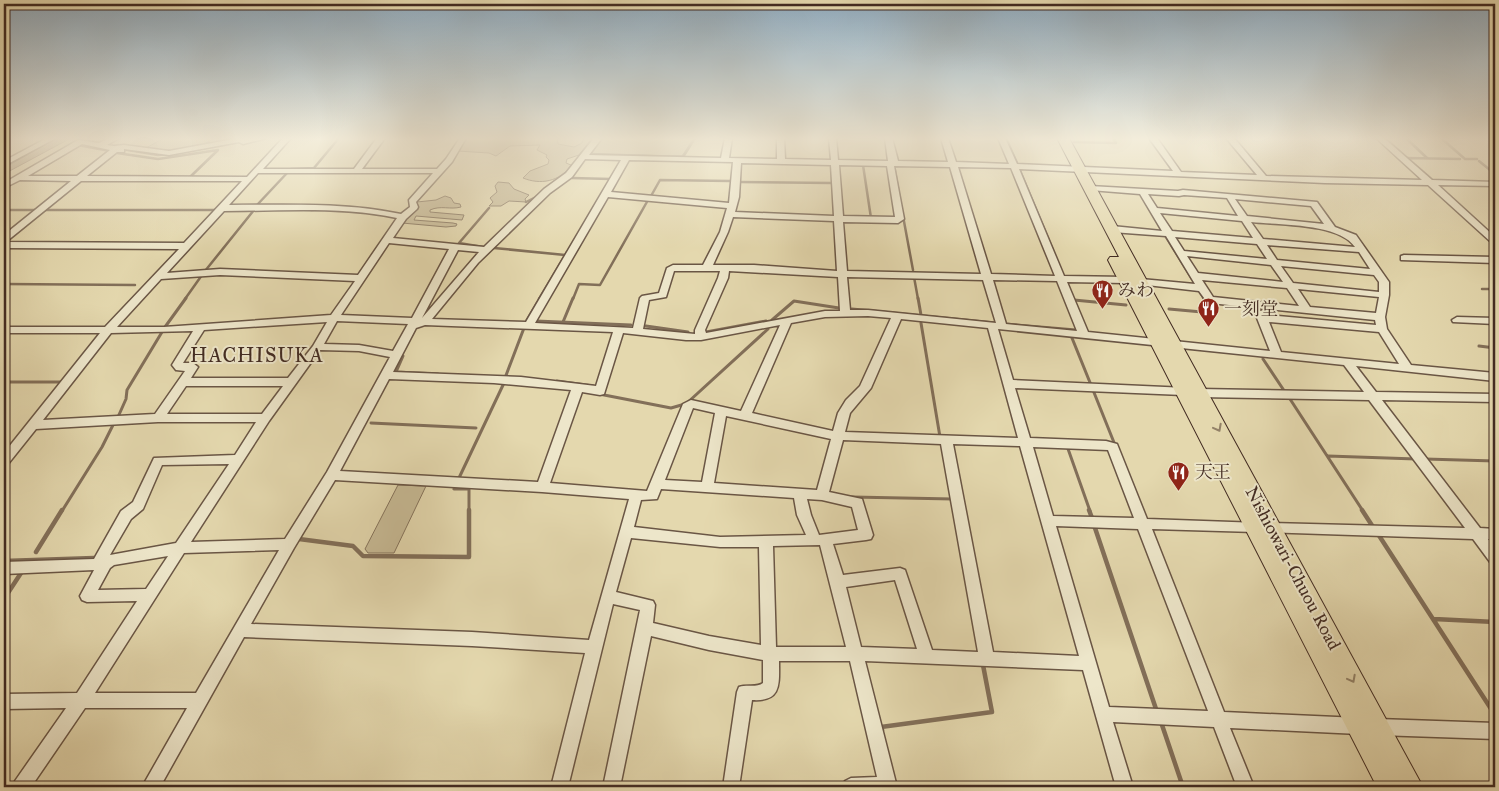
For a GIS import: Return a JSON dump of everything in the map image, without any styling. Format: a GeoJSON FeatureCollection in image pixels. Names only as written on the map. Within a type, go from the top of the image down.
{"type":"FeatureCollection","features":[{"type":"Feature","properties":{"kind":"main road","name":"Nishiowari-Chuou Road"},"geometry":{"type":"LineString","coordinates":[[1078,175],[1369,726],[1410,787]]}},
{"type":"Feature","properties":{"kind":"main road","name":"Nishiowari-Chuou Road"},"geometry":{"type":"LineString","coordinates":[[1080,175],[1090,188],[1112,228],[1133,281]]}},
{"type":"Feature","properties":{"kind":"main road","name":"Nishiowari-Chuou Road"},"geometry":{"type":"LineString","coordinates":[[1369,726],[1391,787]]}},
{"type":"Feature","properties":{"kind":"street"},"geometry":{"type":"LineString","coordinates":[[4,186],[23,175]]}},
{"type":"Feature","properties":{"kind":"street"},"geometry":{"type":"LineString","coordinates":[[4,239],[84,175]]}},
{"type":"Feature","properties":{"kind":"street"},"geometry":{"type":"LineString","coordinates":[[4,461],[108,330],[252,175]]}},
{"type":"Feature","properties":{"kind":"street"},"geometry":{"type":"LineString","coordinates":[[21,787],[81,700],[264,418],[317,347],[334,318],[388,240],[390,232],[414,206],[412,202],[435,175]]}},
{"type":"Feature","properties":{"kind":"street"},"geometry":{"type":"LineString","coordinates":[[418,323],[485,250],[547,191],[570,175]]}},
{"type":"Feature","properties":{"kind":"street"},"geometry":{"type":"LineString","coordinates":[[529,325],[618,175]]}},
{"type":"Feature","properties":{"kind":"street"},"geometry":{"type":"LineString","coordinates":[[706,269],[724,232],[735,197],[736,175]]}},
{"type":"Feature","properties":{"kind":"street"},"geometry":{"type":"LineString","coordinates":[[835,175],[845,313]]}},
{"type":"Feature","properties":{"kind":"street"},"geometry":{"type":"LineString","coordinates":[[607,194],[730,210],[838,219],[900,218],[894,175]]}},
{"type":"Feature","properties":{"kind":"street"},"geometry":{"type":"LineString","coordinates":[[955,175],[987,277],[1009,384],[1124,787]]}},
{"type":"Feature","properties":{"kind":"street"},"geometry":{"type":"LineString","coordinates":[[1017,175],[1084,335]]}},
{"type":"Feature","properties":{"kind":"street"},"geometry":{"type":"LineString","coordinates":[[1219,175],[1324,181],[1495,184]]}},
{"type":"Feature","properties":{"kind":"street"},"geometry":{"type":"LineString","coordinates":[[1422,175],[1495,241]]}},
{"type":"Feature","properties":{"kind":"street"},"geometry":{"type":"LineString","coordinates":[[18,178],[248,179]]}},
{"type":"Feature","properties":{"kind":"street"},"geometry":{"type":"LineString","coordinates":[[1090,188],[1229,196],[1314,204],[1330,227]]}},
{"type":"Feature","properties":{"kind":"street"},"geometry":{"type":"LineString","coordinates":[[1142,191],[1210,300],[1380,317]]}},
{"type":"Feature","properties":{"kind":"street"},"geometry":{"type":"LineString","coordinates":[[1229,196],[1307,310]]}},
{"type":"Feature","properties":{"kind":"street"},"geometry":{"type":"LineString","coordinates":[[222,208],[323,208],[376,211],[403,217]]}},
{"type":"Feature","properties":{"kind":"street"},"geometry":{"type":"LineString","coordinates":[[1154,210],[1330,227],[1353,237],[1384,282],[1380,317],[1382,329],[1408,369]]}},
{"type":"Feature","properties":{"kind":"street"},"geometry":{"type":"LineString","coordinates":[[1112,228],[1362,250]]}},
{"type":"Feature","properties":{"kind":"street"},"geometry":{"type":"LineString","coordinates":[[388,240],[485,250]]}},
{"type":"Feature","properties":{"kind":"street"},"geometry":{"type":"LineString","coordinates":[[4,245],[186,246]]}},
{"type":"Feature","properties":{"kind":"street"},"geometry":{"type":"LineString","coordinates":[[151,787],[289,544],[332,475],[397,356],[418,323],[455,247]]}},
{"type":"Feature","properties":{"kind":"street"},"geometry":{"type":"LineString","coordinates":[[1180,253],[1377,272]]}},
{"type":"Feature","properties":{"kind":"street"},"geometry":{"type":"LineString","coordinates":[[1404,258],[1495,260]]}},
{"type":"Feature","properties":{"kind":"street"},"geometry":{"type":"LineString","coordinates":[[638,330],[645,298],[663,295],[670,270],[673,268],[1061,278],[1133,281],[1203,288]]}},
{"type":"Feature","properties":{"kind":"street"},"geometry":{"type":"LineString","coordinates":[[701,337],[700,330],[723,278],[725,268]]}},
{"type":"Feature","properties":{"kind":"street"},"geometry":{"type":"LineString","coordinates":[[158,276],[228,272],[362,278]]}},
{"type":"Feature","properties":{"kind":"street"},"geometry":{"type":"LineString","coordinates":[[1195,276],[1384,294]]}},
{"type":"Feature","properties":{"kind":"street"},"geometry":{"type":"LineString","coordinates":[[1256,304],[1277,355]]}},
{"type":"Feature","properties":{"kind":"street"},"geometry":{"type":"LineString","coordinates":[[4,330],[164,330],[310,318],[334,318],[418,323],[619,329],[701,337],[845,313],[897,316],[1495,378]]}},
{"type":"Feature","properties":{"kind":"street"},"geometry":{"type":"LineString","coordinates":[[822,495],[836,436],[847,408],[865,388],[897,316]]}},
{"type":"Feature","properties":{"kind":"street"},"geometry":{"type":"LineString","coordinates":[[1262,318],[1382,329]]}},
{"type":"Feature","properties":{"kind":"street"},"geometry":{"type":"LineString","coordinates":[[1457,320],[1495,321]]}},
{"type":"Feature","properties":{"kind":"street"},"geometry":{"type":"LineString","coordinates":[[745,416],[787,322]]}},
{"type":"Feature","properties":{"kind":"street"},"geometry":{"type":"LineString","coordinates":[[158,418],[193,367],[180,368],[177,365],[200,328]]}},
{"type":"Feature","properties":{"kind":"street"},"geometry":{"type":"LineString","coordinates":[[388,375],[504,380],[600,391],[619,329]]}},
{"type":"Feature","properties":{"kind":"street"},"geometry":{"type":"LineString","coordinates":[[317,347],[359,348],[397,356]]}},
{"type":"Feature","properties":{"kind":"street"},"geometry":{"type":"LineString","coordinates":[[1347,362],[1495,558]]}},
{"type":"Feature","properties":{"kind":"street"},"geometry":{"type":"LineString","coordinates":[[183,382],[291,382]]}},
{"type":"Feature","properties":{"kind":"street"},"geometry":{"type":"LineString","coordinates":[[1009,384],[1191,392],[1495,398]]}},
{"type":"Feature","properties":{"kind":"street"},"geometry":{"type":"LineString","coordinates":[[542,487],[578,387]]}},
{"type":"Feature","properties":{"kind":"street"},"geometry":{"type":"LineString","coordinates":[[332,475],[542,487],[652,496],[687,407],[691,404],[836,436],[1106,445],[1113,447],[1244,787]]}},
{"type":"Feature","properties":{"kind":"street"},"geometry":{"type":"LineString","coordinates":[[707,487],[720,411]]}},
{"type":"Feature","properties":{"kind":"street"},"geometry":{"type":"LineString","coordinates":[[33,424],[158,418],[264,418]]}},
{"type":"Feature","properties":{"kind":"street"},"geometry":{"type":"LineString","coordinates":[[946,440],[987,659]]}},
{"type":"Feature","properties":{"kind":"street"},"geometry":{"type":"LineString","coordinates":[[4,442],[19,442]]}},
{"type":"Feature","properties":{"kind":"street"},"geometry":{"type":"LineString","coordinates":[[148,595],[87,596],[126,515],[138,505],[158,461],[238,459]]}},
{"type":"Feature","properties":{"kind":"street"},"geometry":{"type":"LineString","coordinates":[[626,532],[720,542],[820,540],[866,535],[857,503],[822,495],[658,484]]}},
{"type":"Feature","properties":{"kind":"street"},"geometry":{"type":"LineString","coordinates":[[800,494],[804,515],[820,540],[838,582],[888,786],[851,787]]}},
{"type":"Feature","properties":{"kind":"street"},"geometry":{"type":"LineString","coordinates":[[560,787],[594,647],[636,495]]}},
{"type":"Feature","properties":{"kind":"street"},"geometry":{"type":"LineString","coordinates":[[1048,520],[1495,534]]}},
{"type":"Feature","properties":{"kind":"street"},"geometry":{"type":"LineString","coordinates":[[736,787],[731,787],[745,692],[763,693],[771,687],[766,541]]}},
{"type":"Feature","properties":{"kind":"street"},"geometry":{"type":"LineString","coordinates":[[4,568],[102,564],[111,560],[179,548],[289,544]]}},
{"type":"Feature","properties":{"kind":"street"},"geometry":{"type":"LineString","coordinates":[[838,582],[900,574],[927,657]]}},
{"type":"Feature","properties":{"kind":"street"},"geometry":{"type":"LineString","coordinates":[[608,597],[648,605],[645,628],[611,787]]}},
{"type":"Feature","properties":{"kind":"street"},"geometry":{"type":"LineString","coordinates":[[645,628],[770,654],[856,654],[1088,663]]}},
{"type":"Feature","properties":{"kind":"street"},"geometry":{"type":"LineString","coordinates":[[240,630],[472,639],[594,647]]}},
{"type":"Feature","properties":{"kind":"street"},"geometry":{"type":"LineString","coordinates":[[4,702],[81,700],[200,701]]}},
{"type":"Feature","properties":{"kind":"street"},"geometry":{"type":"LineString","coordinates":[[1103,714],[1495,731]]}},
{"type":"Feature","properties":{"kind":"shaded area"},"geometry":{"type":"Polygon","coordinates":[[[526,175],[561,175],[543,181],[523,178],[526,175]]]}},
{"type":"Feature","properties":{"kind":"shaded area"},"geometry":{"type":"Polygon","coordinates":[[[498,182],[509,183],[514,189],[529,195],[525,199],[526,202],[509,201],[501,206],[489,206],[493,202],[490,198],[497,192],[495,186],[498,182]]]}},
{"type":"Feature","properties":{"kind":"shaded area"},"geometry":{"type":"Polygon","coordinates":[[[445,196],[451,198],[454,203],[460,204],[461,207],[438,208],[430,210],[430,212],[464,215],[462,220],[416,216],[414,220],[453,223],[457,224],[456,226],[446,227],[402,223],[417,202],[436,200],[445,196]]]}},
{"type":"Feature","properties":{"kind":"shaded area"},"geometry":{"type":"Polygon","coordinates":[[[398,485],[426,486],[394,553],[368,553],[365,549],[398,485]]]}},
{"type":"Feature","properties":{"kind":"waterway"},"geometry":{"type":"LineString","coordinates":[[257,205],[285,175]]}},
{"type":"Feature","properties":{"kind":"waterway"},"geometry":{"type":"LineString","coordinates":[[864,175],[871,218]]}},
{"type":"Feature","properties":{"kind":"waterway"},"geometry":{"type":"LineString","coordinates":[[896,175],[900,200]]}},
{"type":"Feature","properties":{"kind":"waterway"},"geometry":{"type":"LineString","coordinates":[[1022,175],[1052,248]]}},
{"type":"Feature","properties":{"kind":"waterway"},"geometry":{"type":"LineString","coordinates":[[572,178],[611,179],[610,181]]}},
{"type":"Feature","properties":{"kind":"waterway"},"geometry":{"type":"LineString","coordinates":[[651,196],[660,180],[730,181]]}},
{"type":"Feature","properties":{"kind":"waterway"},"geometry":{"type":"LineString","coordinates":[[740,182],[832,183]]}},
{"type":"Feature","properties":{"kind":"waterway"},"geometry":{"type":"LineString","coordinates":[[526,202],[536,197]]}},
{"type":"Feature","properties":{"kind":"waterway"},"geometry":{"type":"LineString","coordinates":[[573,299],[579,284],[600,285],[648,200]]}},
{"type":"Feature","properties":{"kind":"waterway"},"geometry":{"type":"LineString","coordinates":[[483,247],[459,243],[489,208]]}},
{"type":"Feature","properties":{"kind":"waterway"},"geometry":{"type":"LineString","coordinates":[[311,210],[324,209]]}},
{"type":"Feature","properties":{"kind":"waterway"},"geometry":{"type":"LineString","coordinates":[[4,210],[37,210]]}},
{"type":"Feature","properties":{"kind":"waterway"},"geometry":{"type":"LineString","coordinates":[[43,210],[215,210]]}},
{"type":"Feature","properties":{"kind":"waterway"},"geometry":{"type":"LineString","coordinates":[[205,271],[254,210]]}},
{"type":"Feature","properties":{"kind":"waterway"},"geometry":{"type":"LineString","coordinates":[[903,216],[913,270]]}},
{"type":"Feature","properties":{"kind":"waterway"},"geometry":{"type":"LineString","coordinates":[[1166,237],[1192,279]]}},
{"type":"Feature","properties":{"kind":"waterway"},"geometry":{"type":"LineString","coordinates":[[494,248],[565,255]]}},
{"type":"Feature","properties":{"kind":"waterway"},"geometry":{"type":"LineString","coordinates":[[539,299],[567,252]]}},
{"type":"Feature","properties":{"kind":"waterway"},"geometry":{"type":"LineString","coordinates":[[185,299],[202,275]]}},
{"type":"Feature","properties":{"kind":"waterway"},"geometry":{"type":"LineString","coordinates":[[914,277],[918,299]]}},
{"type":"Feature","properties":{"kind":"waterway"},"geometry":{"type":"LineString","coordinates":[[4,284],[135,285]]}},
{"type":"Feature","properties":{"kind":"waterway"},"geometry":{"type":"LineString","coordinates":[[1482,289],[1495,289]]}},
{"type":"Feature","properties":{"kind":"waterway"},"geometry":{"type":"LineString","coordinates":[[1200,292],[1204,299]]}},
{"type":"Feature","properties":{"kind":"waterway"},"geometry":{"type":"LineString","coordinates":[[165,327],[186,298]]}},
{"type":"Feature","properties":{"kind":"waterway"},"geometry":{"type":"LineString","coordinates":[[527,320],[540,298]]}},
{"type":"Feature","properties":{"kind":"waterway"},"geometry":{"type":"LineString","coordinates":[[563,322],[573,298]]}},
{"type":"Feature","properties":{"kind":"waterway"},"geometry":{"type":"LineString","coordinates":[[918,298],[921,315]]}},
{"type":"Feature","properties":{"kind":"waterway"},"geometry":{"type":"LineString","coordinates":[[1169,309],[1213,313],[1204,298]]}},
{"type":"Feature","properties":{"kind":"waterway"},"geometry":{"type":"LineString","coordinates":[[1074,300],[1126,305]]}},
{"type":"Feature","properties":{"kind":"waterway"},"geometry":{"type":"LineString","coordinates":[[772,320],[794,301],[839,308]]}},
{"type":"Feature","properties":{"kind":"waterway"},"geometry":{"type":"LineString","coordinates":[[852,309],[995,323]]}},
{"type":"Feature","properties":{"kind":"waterway"},"geometry":{"type":"LineString","coordinates":[[536,321],[631,325]]}},
{"type":"Feature","properties":{"kind":"waterway"},"geometry":{"type":"LineString","coordinates":[[706,332],[766,321]]}},
{"type":"Feature","properties":{"kind":"waterway"},"geometry":{"type":"LineString","coordinates":[[921,323],[940,437]]}},
{"type":"Feature","properties":{"kind":"waterway"},"geometry":{"type":"LineString","coordinates":[[1005,324],[1076,330]]}},
{"type":"Feature","properties":{"kind":"waterway"},"geometry":{"type":"LineString","coordinates":[[646,326],[688,332]]}},
{"type":"Feature","properties":{"kind":"waterway"},"geometry":{"type":"LineString","coordinates":[[505,378],[524,328]]}},
{"type":"Feature","properties":{"kind":"waterway"},"geometry":{"type":"LineString","coordinates":[[687,403],[768,329]]}},
{"type":"Feature","properties":{"kind":"waterway"},"geometry":{"type":"LineString","coordinates":[[118,417],[126,399],[127,390],[162,332]]}},
{"type":"Feature","properties":{"kind":"waterway"},"geometry":{"type":"LineString","coordinates":[[1072,338],[1091,385]]}},
{"type":"Feature","properties":{"kind":"waterway"},"geometry":{"type":"LineString","coordinates":[[1479,346],[1495,348]]}},
{"type":"Feature","properties":{"kind":"waterway"},"geometry":{"type":"LineString","coordinates":[[403,356],[396,372],[438,374]]}},
{"type":"Feature","properties":{"kind":"waterway"},"geometry":{"type":"LineString","coordinates":[[1263,359],[1285,392]]}},
{"type":"Feature","properties":{"kind":"waterway"},"geometry":{"type":"LineString","coordinates":[[557,381],[593,386]]}},
{"type":"Feature","properties":{"kind":"waterway"},"geometry":{"type":"LineString","coordinates":[[4,382],[62,382]]}},
{"type":"Feature","properties":{"kind":"waterway"},"geometry":{"type":"LineString","coordinates":[[458,480],[504,383]]}},
{"type":"Feature","properties":{"kind":"waterway"},"geometry":{"type":"LineString","coordinates":[[1093,390],[1115,445]]}},
{"type":"Feature","properties":{"kind":"waterway"},"geometry":{"type":"LineString","coordinates":[[599,394],[671,408],[685,404]]}},
{"type":"Feature","properties":{"kind":"waterway"},"geometry":{"type":"LineString","coordinates":[[1290,399],[1363,511]]}},
{"type":"Feature","properties":{"kind":"waterway"},"geometry":{"type":"LineString","coordinates":[[62,511],[102,447],[114,423]]}},
{"type":"Feature","properties":{"kind":"waterway"},"geometry":{"type":"LineString","coordinates":[[371,423],[476,428]]}},
{"type":"Feature","properties":{"kind":"waterway"},"geometry":{"type":"LineString","coordinates":[[1067,446],[1090,511]]}},
{"type":"Feature","properties":{"kind":"waterway"},"geometry":{"type":"LineString","coordinates":[[1328,456],[1416,459]]}},
{"type":"Feature","properties":{"kind":"waterway"},"geometry":{"type":"LineString","coordinates":[[1425,459],[1495,461]]}},
{"type":"Feature","properties":{"kind":"waterway"},"geometry":{"type":"LineString","coordinates":[[299,539],[353,546],[363,556],[469,557],[469,489],[454,489],[455,487]]}},
{"type":"Feature","properties":{"kind":"waterway"},"geometry":{"type":"LineString","coordinates":[[852,497],[953,499]]}},
{"type":"Feature","properties":{"kind":"waterway"},"geometry":{"type":"LineString","coordinates":[[36,552],[62,510]]}},
{"type":"Feature","properties":{"kind":"waterway"},"geometry":{"type":"LineString","coordinates":[[1089,510],[1092,518]]}},
{"type":"Feature","properties":{"kind":"waterway"},"geometry":{"type":"LineString","coordinates":[[1362,510],[1373,527]]}},
{"type":"Feature","properties":{"kind":"waterway"},"geometry":{"type":"LineString","coordinates":[[1094,525],[1156,709]]}},
{"type":"Feature","properties":{"kind":"waterway"},"geometry":{"type":"LineString","coordinates":[[1378,534],[1495,715]]}},
{"type":"Feature","properties":{"kind":"waterway"},"geometry":{"type":"LineString","coordinates":[[4,561],[94,558]]}},
{"type":"Feature","properties":{"kind":"waterway"},"geometry":{"type":"LineString","coordinates":[[4,599],[21,573]]}},
{"type":"Feature","properties":{"kind":"waterway"},"geometry":{"type":"LineString","coordinates":[[1434,619],[1495,622]]}},
{"type":"Feature","properties":{"kind":"waterway"},"geometry":{"type":"LineString","coordinates":[[882,730],[881,727],[992,712],[983,665]]}},
{"type":"Feature","properties":{"kind":"waterway"},"geometry":{"type":"LineString","coordinates":[[1161,722],[1183,787]]}},
{"type":"Feature","properties":{"kind":"place","name":"みわ"},"geometry":{"type":"Point","coordinates":[1102,309]}},
{"type":"Feature","properties":{"kind":"place","name":"一刻堂"},"geometry":{"type":"Point","coordinates":[1208,328]}},
{"type":"Feature","properties":{"kind":"place","name":"天王"},"geometry":{"type":"Point","coordinates":[1179,491]}},
{"type":"Feature","properties":{"kind":"district","name":"HACHISUKA"},"geometry":{"type":"Point","coordinates":[257,355]}}]}
